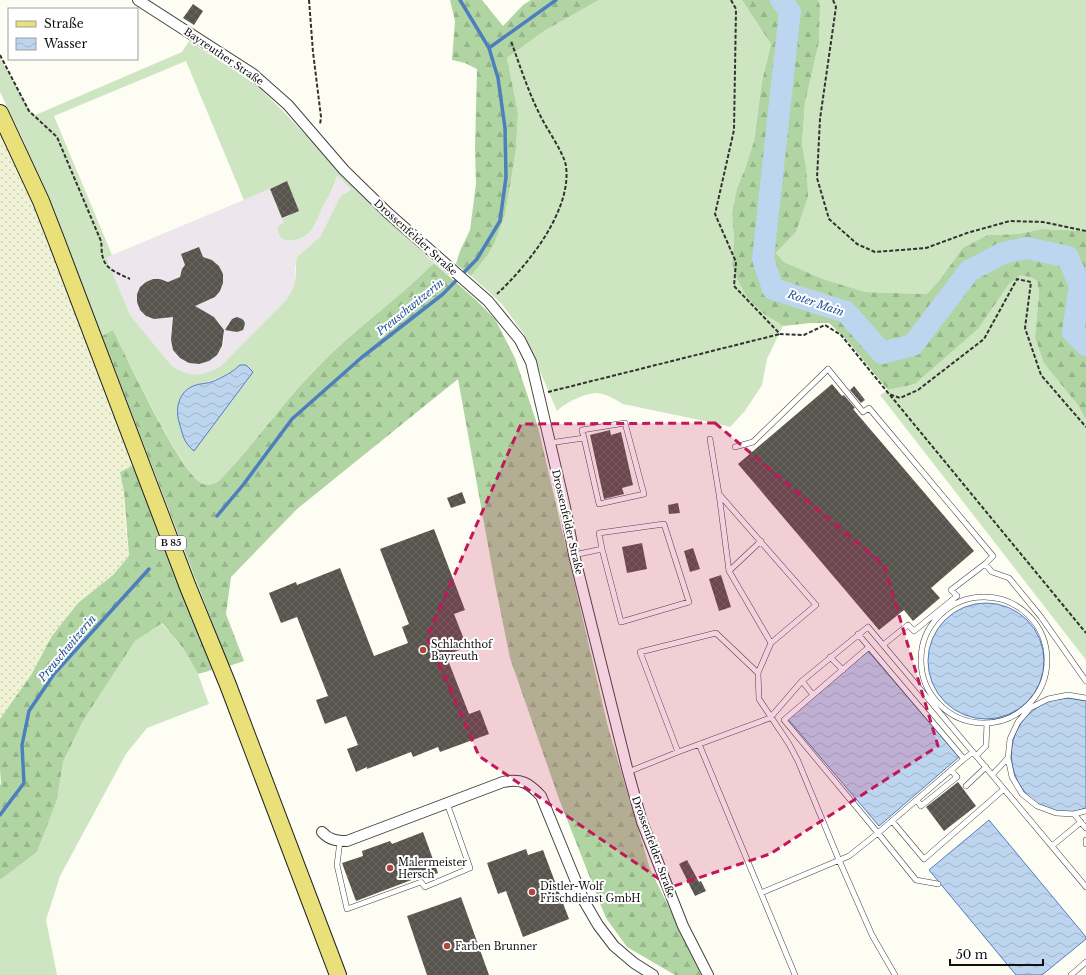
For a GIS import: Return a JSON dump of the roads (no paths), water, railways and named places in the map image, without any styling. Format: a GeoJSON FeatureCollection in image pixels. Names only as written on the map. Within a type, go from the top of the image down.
{"type":"FeatureCollection","features":[{"type":"Feature","properties":{"kind":"main road","name":"B 85"},"geometry":{"type":"LineString","coordinates":[[0,113],[41,202],[57,242],[338,975]]}},
{"type":"Feature","properties":{"kind":"street","name":"Bayreuther Straße"},"geometry":{"type":"LineString","coordinates":[[138,0],[253,74],[288,105],[318,138]]}},
{"type":"Feature","properties":{"kind":"street","name":"Drossenfelder Straße"},"geometry":{"type":"LineString","coordinates":[[318,138],[349,174],[388,213],[486,299],[520,340],[531,362],[565,508],[574,555],[628,772],[642,822],[683,926],[708,975]]}},
{"type":"Feature","properties":{"kind":"street"},"geometry":{"type":"LineString","coordinates":[[322,832],[327,837],[340,841],[347,841],[503,782],[511,780],[522,781],[533,788],[541,796],[584,901],[598,925],[614,946],[634,963],[653,975]]}},
{"type":"Feature","properties":{"kind":"lane"},"geometry":{"type":"LineString","coordinates":[[735,447],[753,442],[828,369],[863,412],[869,408],[993,556],[951,590],[957,596],[933,622],[924,640],[921,661],[924,680],[932,700],[974,754],[1086,885]]}},
{"type":"Feature","properties":{"kind":"lane"},"geometry":{"type":"LineString","coordinates":[[625,423],[644,494],[599,504],[584,438],[582,430],[625,423]]}},
{"type":"Feature","properties":{"kind":"lane"},"geometry":{"type":"LineString","coordinates":[[549,443],[584,438]]}},
{"type":"Feature","properties":{"kind":"lane"},"geometry":{"type":"LineString","coordinates":[[710,439],[730,571],[771,643]]}},
{"type":"Feature","properties":{"kind":"lane"},"geometry":{"type":"LineString","coordinates":[[719,494],[816,605],[771,643],[758,673],[760,699],[770,718],[789,744],[798,761],[872,935],[895,975]]}},
{"type":"Feature","properties":{"kind":"lane"},"geometry":{"type":"LineString","coordinates":[[664,524],[689,602],[621,622],[602,549],[599,533],[664,524]]}},
{"type":"Feature","properties":{"kind":"lane"},"geometry":{"type":"LineString","coordinates":[[730,571],[761,541]]}},
{"type":"Feature","properties":{"kind":"lane"},"geometry":{"type":"LineString","coordinates":[[574,555],[602,549]]}},
{"type":"Feature","properties":{"kind":"lane"},"geometry":{"type":"LineString","coordinates":[[985,564],[992,572],[1009,578],[1041,617],[1086,681]]}},
{"type":"Feature","properties":{"kind":"lane"},"geometry":{"type":"LineString","coordinates":[[883,645],[908,625],[914,631],[947,607],[967,599],[989,597],[1010,602],[1027,614],[1040,631],[1047,652],[1046,673],[1039,693],[1025,709]]}},
{"type":"Feature","properties":{"kind":"lane"},"geometry":{"type":"LineString","coordinates":[[1034,623],[1041,617]]}},
{"type":"Feature","properties":{"kind":"lane"},"geometry":{"type":"LineString","coordinates":[[628,772],[770,718],[802,680],[868,627],[924,694],[948,713],[967,721],[987,724],[1007,719],[1048,699],[1068,695],[1086,698]]}},
{"type":"Feature","properties":{"kind":"lane"},"geometry":{"type":"LineString","coordinates":[[678,752],[640,652],[716,633],[758,673]]}},
{"type":"Feature","properties":{"kind":"lane"},"geometry":{"type":"LineString","coordinates":[[858,634],[964,759]]}},
{"type":"Feature","properties":{"kind":"lane"},"geometry":{"type":"LineString","coordinates":[[870,647],[784,720],[916,880],[938,884]]}},
{"type":"Feature","properties":{"kind":"lane"},"geometry":{"type":"LineString","coordinates":[[830,657],[842,670]]}},
{"type":"Feature","properties":{"kind":"lane"},"geometry":{"type":"LineString","coordinates":[[802,680],[813,694]]}},
{"type":"Feature","properties":{"kind":"lane"},"geometry":{"type":"LineString","coordinates":[[915,701],[924,694]]}},
{"type":"Feature","properties":{"kind":"lane"},"geometry":{"type":"LineString","coordinates":[[1031,707],[1018,722],[1010,739],[1008,758],[1012,777],[1022,794],[1037,806],[1056,813],[1074,814],[1086,811]]}},
{"type":"Feature","properties":{"kind":"lane"},"geometry":{"type":"LineString","coordinates":[[761,893],[850,856],[964,759],[986,746],[987,724]]}},
{"type":"Feature","properties":{"kind":"lane"},"geometry":{"type":"LineString","coordinates":[[699,744],[795,975]]}},
{"type":"Feature","properties":{"kind":"lane"},"geometry":{"type":"LineString","coordinates":[[992,775],[1008,758]]}},
{"type":"Feature","properties":{"kind":"lane"},"geometry":{"type":"LineString","coordinates":[[966,786],[986,767]]}},
{"type":"Feature","properties":{"kind":"lane"},"geometry":{"type":"LineString","coordinates":[[917,800],[921,806],[957,777],[951,770]]}},
{"type":"Feature","properties":{"kind":"lane"},"geometry":{"type":"LineString","coordinates":[[892,821],[924,859],[1004,789]]}},
{"type":"Feature","properties":{"kind":"lane"},"geometry":{"type":"LineString","coordinates":[[1014,801],[1022,794]]}},
{"type":"Feature","properties":{"kind":"lane"},"geometry":{"type":"LineString","coordinates":[[340,841],[338,865],[347,909],[421,882],[425,887],[470,868],[447,803]]}},
{"type":"Feature","properties":{"kind":"lane"},"geometry":{"type":"LineString","coordinates":[[1074,814],[1086,828]]}},
{"type":"Feature","properties":{"kind":"lane"},"geometry":{"type":"LineString","coordinates":[[1052,846],[1081,822]]}},
{"type":"Feature","properties":{"kind":"lane"},"geometry":{"type":"LineString","coordinates":[[1071,975],[1086,962]]}},
{"type":"Feature","properties":{"kind":"water"},"geometry":{"type":"Polygon","coordinates":[[[240,365],[246,365],[253,372],[194,451],[185,441],[179,422],[178,406],[181,396],[193,386],[214,381],[231,372],[240,365]]]}},
{"type":"Feature","properties":{"kind":"water"},"geometry":{"type":"Polygon","coordinates":[[[986,603],[1008,607],[1027,620],[1040,639],[1044,661],[1040,683],[1027,702],[1008,715],[986,719],[964,715],[945,702],[932,683],[928,661],[932,639],[945,620],[964,607],[986,603]]]}},
{"type":"Feature","properties":{"kind":"water"},"geometry":{"type":"Polygon","coordinates":[[[868,651],[959,757],[879,826],[788,719],[868,651]]]}},
{"type":"Feature","properties":{"kind":"water"},"geometry":{"type":"Polygon","coordinates":[[[1068,698],[1086,701],[1086,808],[1074,812],[1056,811],[1040,805],[1027,794],[1018,780],[1012,765],[1012,748],[1017,731],[1027,716],[1037,707],[1047,702],[1068,698]]]}},
{"type":"Feature","properties":{"kind":"water"},"geometry":{"type":"Polygon","coordinates":[[[989,820],[1086,937],[1086,939],[1042,975],[1016,975],[929,870],[989,820]]]}},
{"type":"Feature","properties":{"kind":"waterway","name":"Preuschwitzerin"},"geometry":{"type":"LineString","coordinates":[[217,516],[243,485],[292,419],[361,358],[443,294],[477,259],[500,221],[506,177],[505,128],[498,78],[489,48],[460,0]]}},
{"type":"Feature","properties":{"kind":"waterway"},"geometry":{"type":"LineString","coordinates":[[489,48],[556,0]]}},
{"type":"Feature","properties":{"kind":"waterway","name":"Roter Main"},"geometry":{"type":"LineString","coordinates":[[781,0],[790,11],[763,259],[773,289],[846,312],[882,353],[913,345],[969,271],[1003,253],[1027,248],[1068,257],[1080,286],[1073,332],[1086,345]]}},
{"type":"Feature","properties":{"kind":"waterway","name":"Preuschwitzerin"},"geometry":{"type":"LineString","coordinates":[[0,815],[24,783],[22,745],[29,711],[54,674],[149,569]]}},
{"type":"Feature","properties":{"kind":"place","name":"Schlachthof Bayreuth"},"geometry":{"type":"Point","coordinates":[423,650]}},
{"type":"Feature","properties":{"kind":"place","name":"Malermeister Hersch"},"geometry":{"type":"Point","coordinates":[390,868]}},
{"type":"Feature","properties":{"kind":"place","name":"Distler-Wolf Frischdienst GmbH"},"geometry":{"type":"Point","coordinates":[532,892]}},
{"type":"Feature","properties":{"kind":"place","name":"Farben Brunner"},"geometry":{"type":"Point","coordinates":[447,946]}}]}
